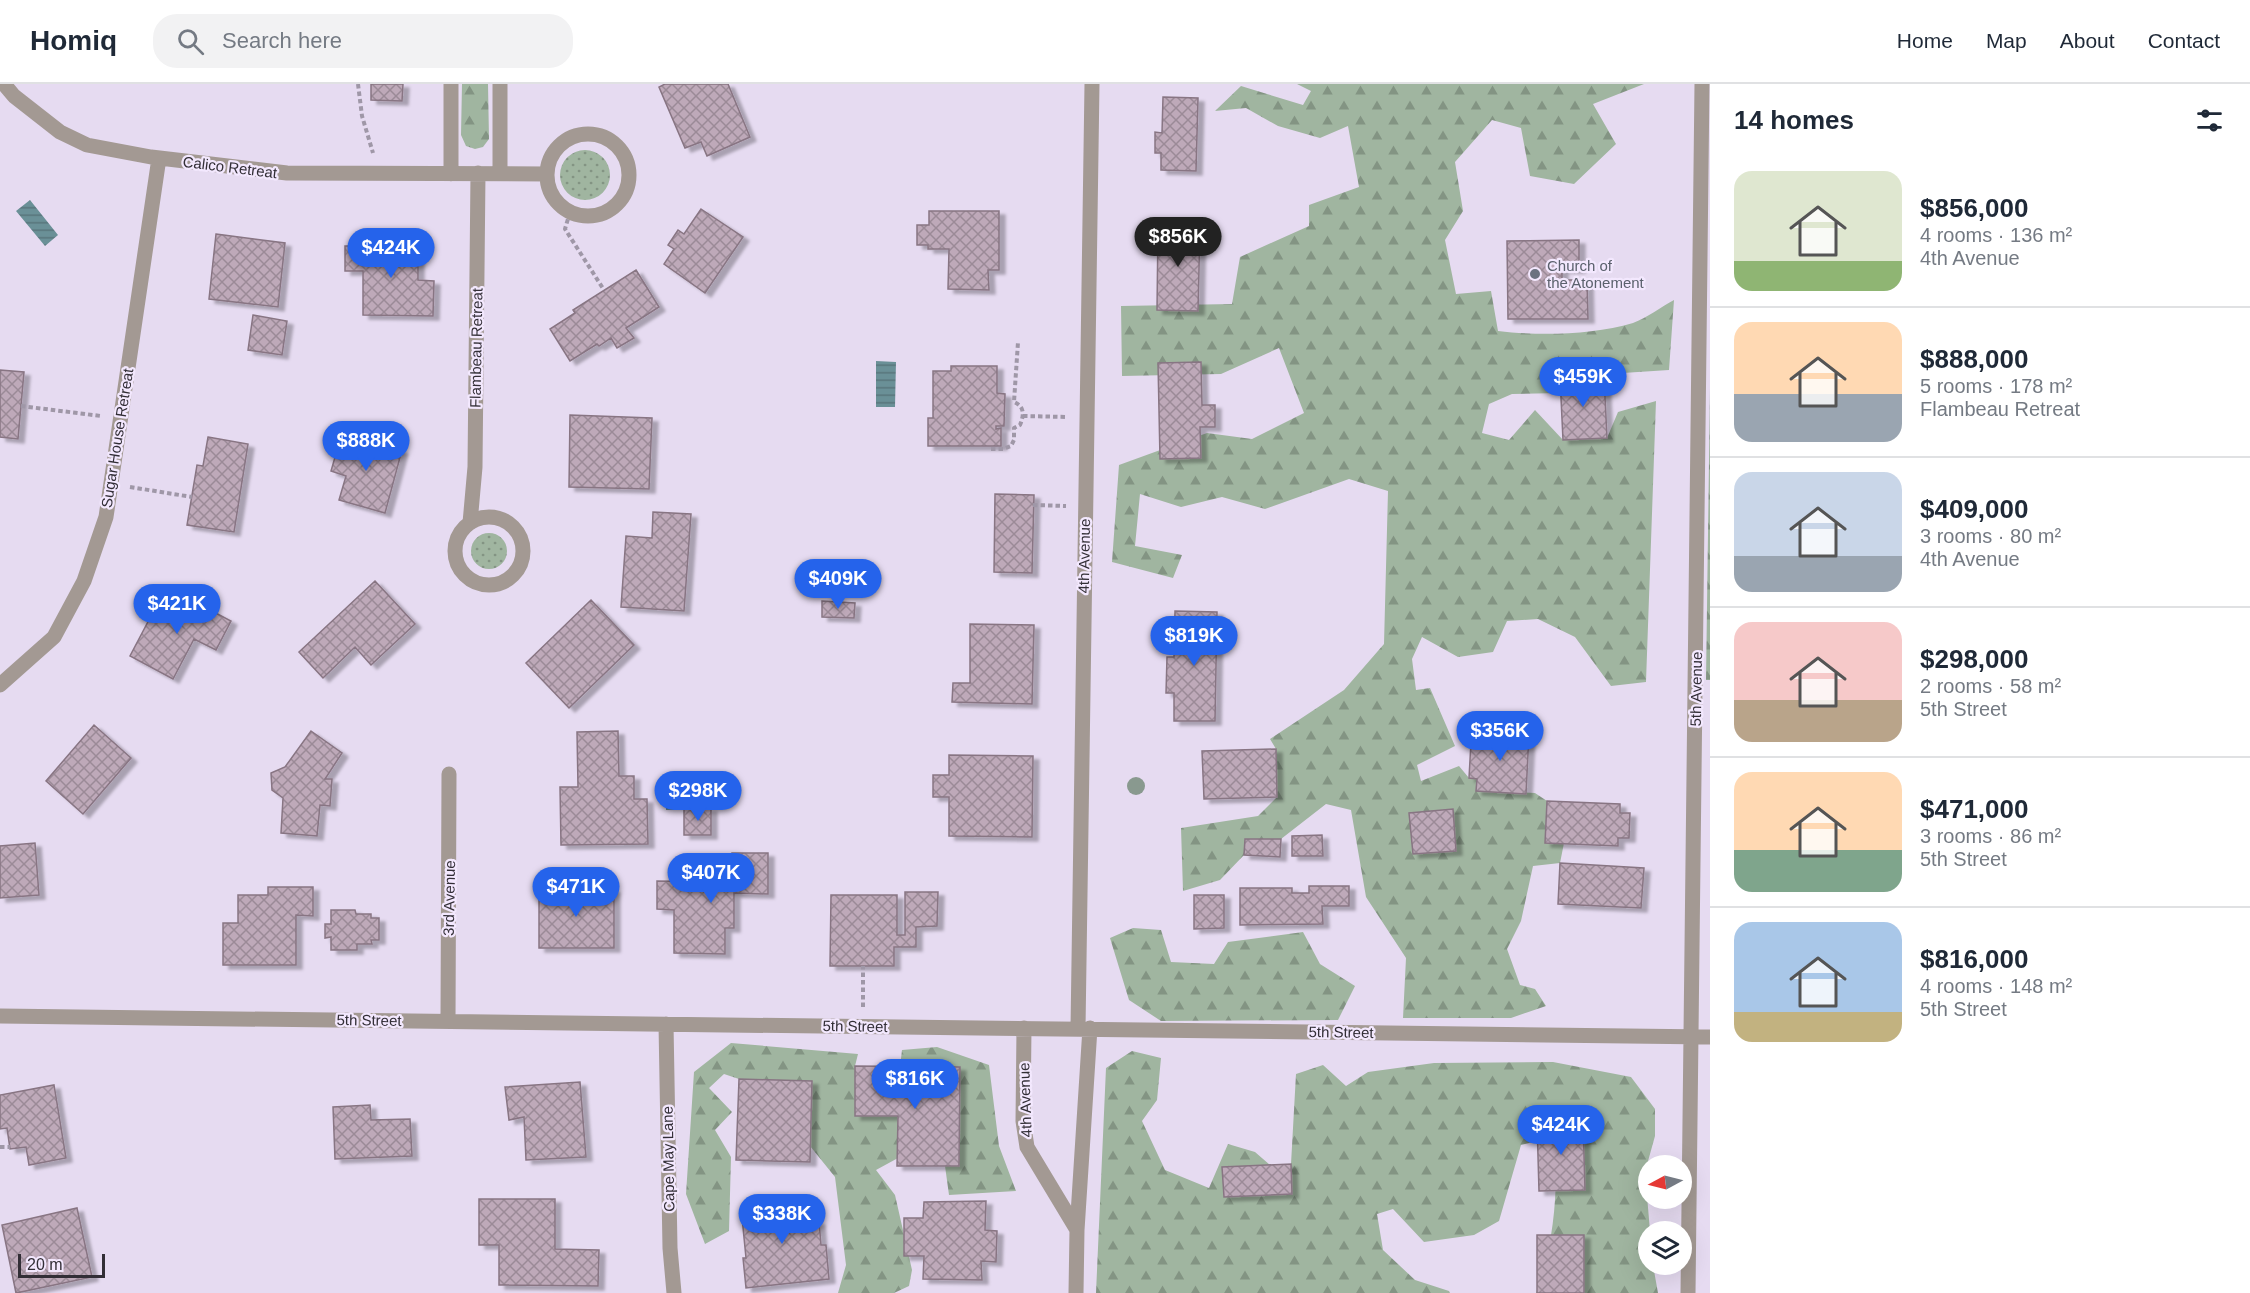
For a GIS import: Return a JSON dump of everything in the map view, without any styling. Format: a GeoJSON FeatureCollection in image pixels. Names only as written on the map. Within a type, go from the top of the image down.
{"type":"FeatureCollection","features":[{"type":"Feature","properties":{"kind":"street","name":"Calico Retreat"},"geometry":{"type":"LineString","coordinates":[[4,84],[14,96],[60,132],[87,146],[159,158],[287,173],[547,174]]}},
{"type":"Feature","properties":{"kind":"street"},"geometry":{"type":"LineString","coordinates":[[451,84],[451,174]]}},
{"type":"Feature","properties":{"kind":"street"},"geometry":{"type":"LineString","coordinates":[[500,84],[500,173]]}},
{"type":"Feature","properties":{"kind":"street","name":"4th Avenue"},"geometry":{"type":"LineString","coordinates":[[1076,1293],[1084,1029],[1085,506],[1092,84]]}},
{"type":"Feature","properties":{"kind":"street","name":"5th Avenue"},"geometry":{"type":"LineString","coordinates":[[1688,1293],[1702,84]]}},
{"type":"Feature","properties":{"kind":"street"},"geometry":{"type":"LineString","coordinates":[[586,134],[599,135],[611,141],[621,151],[627,163],[629,177],[626,190],[619,202],[609,210],[596,215],[583,216],[570,212],[551,194],[547,174],[552,154],[561,144],[573,137],[586,134]]}},
{"type":"Feature","properties":{"kind":"street","name":"Sugar House Retreat"},"geometry":{"type":"LineString","coordinates":[[0,685],[54,637],[90,568],[106,517],[159,158]]}},
{"type":"Feature","properties":{"kind":"street","name":"Flambeau Retreat"},"geometry":{"type":"LineString","coordinates":[[470,523],[475,467],[478,173]]}},
{"type":"Feature","properties":{"kind":"street"},"geometry":{"type":"LineString","coordinates":[[479,518],[501,519],[510,524],[518,533],[522,544],[519,566],[513,575],[503,582],[492,585],[481,584],[470,579],[462,571],[457,561],[457,540],[462,530],[470,523],[479,518]]}},
{"type":"Feature","properties":{"kind":"street","name":"3rd Avenue"},"geometry":{"type":"LineString","coordinates":[[448,1021],[449,774]]}},
{"type":"Feature","properties":{"kind":"street","name":"5th Street"},"geometry":{"type":"LineString","coordinates":[[0,1016],[1710,1037]]}},
{"type":"Feature","properties":{"kind":"street","name":"Cape May Lane"},"geometry":{"type":"LineString","coordinates":[[666,1024],[670,1248],[674,1293]]}},
{"type":"Feature","properties":{"kind":"street","name":"4th Avenue"},"geometry":{"type":"LineString","coordinates":[[1024,1028],[1023,1121],[1027,1147],[1077,1230]]}},
{"type":"Feature","properties":{"kind":"path"},"geometry":{"type":"LineString","coordinates":[[358,84],[368,142],[381,174]]}},
{"type":"Feature","properties":{"kind":"path"},"geometry":{"type":"LineString","coordinates":[[570,212],[565,229],[604,290]]}},
{"type":"Feature","properties":{"kind":"path"},"geometry":{"type":"LineString","coordinates":[[991,449],[1011,446],[1014,440],[1014,428],[1020,425],[1023,416],[1020,404],[1014,402],[1018,342]]}},
{"type":"Feature","properties":{"kind":"path"},"geometry":{"type":"LineString","coordinates":[[21,406],[120,419]]}},
{"type":"Feature","properties":{"kind":"path"},"geometry":{"type":"LineString","coordinates":[[1023,416],[1087,417]]}},
{"type":"Feature","properties":{"kind":"path"},"geometry":{"type":"LineString","coordinates":[[110,483],[192,497]]}},
{"type":"Feature","properties":{"kind":"path"},"geometry":{"type":"LineString","coordinates":[[1034,505],[1085,506]]}},
{"type":"Feature","properties":{"kind":"path"},"geometry":{"type":"LineString","coordinates":[[863,966],[863,1026]]}},
{"type":"Feature","properties":{"kind":"path"},"geometry":{"type":"LineString","coordinates":[[0,1148],[10,1146]]}},
{"type":"Feature","properties":{"kind":"green space"},"geometry":{"type":"Polygon","coordinates":[[[462,84],[488,84],[489,139],[483,147],[475,149],[466,146],[461,135],[462,84]]]}},
{"type":"Feature","properties":{"kind":"green space"},"geometry":{"type":"Polygon","coordinates":[[[1297,84],[1644,84],[1593,104],[1616,144],[1574,184],[1530,176],[1521,128],[1492,120],[1455,162],[1463,211],[1445,240],[1456,294],[1491,291],[1498,331],[1548,334],[1601,330],[1638,321],[1674,300],[1669,370],[1561,377],[1561,393],[1512,394],[1489,404],[1482,433],[1509,440],[1535,410],[1563,440],[1607,438],[1618,412],[1656,401],[1646,682],[1611,686],[1575,637],[1538,619],[1507,621],[1493,652],[1458,657],[1422,637],[1412,659],[1416,690],[1430,688],[1455,746],[1417,765],[1421,781],[1459,766],[1469,778],[1477,779],[1477,791],[1535,793],[1547,801],[1545,842],[1564,843],[1560,863],[1533,866],[1521,921],[1507,949],[1520,985],[1535,989],[1546,1006],[1511,1018],[1403,1018],[1406,958],[1366,897],[1351,810],[1326,804],[1281,839],[1245,839],[1244,855],[1220,880],[1183,891],[1181,828],[1258,816],[1277,797],[1276,749],[1270,739],[1344,690],[1384,644],[1388,491],[1349,479],[1265,509],[1222,497],[1181,507],[1140,494],[1135,546],[1182,555],[1173,578],[1112,562],[1119,465],[1207,433],[1252,439],[1304,413],[1279,348],[1221,374],[1122,376],[1121,306],[1232,304],[1240,257],[1309,226],[1309,205],[1359,187],[1348,126],[1320,138],[1278,126],[1246,108],[1215,111],[1241,86],[1303,105],[1311,91],[1297,84]]]}},
{"type":"Feature","properties":{"kind":"green space"},"geometry":{"type":"Polygon","coordinates":[[[580,150],[590,150],[603,157],[610,170],[610,180],[603,193],[590,200],[580,200],[571,196],[564,189],[560,180],[560,170],[564,161],[571,154],[580,150]]]}},
{"type":"Feature","properties":{"kind":"green space"},"geometry":{"type":"Polygon","coordinates":[[[1710,388],[1710,680],[1706,680],[1710,388]]]}},
{"type":"Feature","properties":{"kind":"green space"},"geometry":{"type":"Polygon","coordinates":[[[489,533],[502,538],[507,551],[502,564],[489,569],[476,564],[471,551],[476,538],[489,533]]]}},
{"type":"Feature","properties":{"kind":"green space"},"geometry":{"type":"Polygon","coordinates":[[[1133,928],[1161,930],[1171,962],[1214,964],[1228,942],[1303,932],[1320,964],[1355,986],[1338,1020],[1161,1021],[1129,1000],[1110,938],[1133,928]]]}},
{"type":"Feature","properties":{"kind":"green space"},"geometry":{"type":"Polygon","coordinates":[[[731,1043],[858,1054],[855,1066],[855,1116],[898,1116],[898,1158],[876,1170],[895,1195],[912,1270],[909,1286],[894,1293],[838,1293],[846,1265],[835,1177],[810,1146],[812,1081],[739,1079],[724,1074],[709,1088],[732,1112],[715,1130],[731,1157],[729,1231],[705,1244],[686,1194],[694,1072],[731,1043]]]}},
{"type":"Feature","properties":{"kind":"green space"},"geometry":{"type":"Polygon","coordinates":[[[937,1047],[989,1065],[999,1146],[1016,1191],[949,1195],[945,1166],[959,1166],[959,1067],[900,1067],[902,1050],[937,1047]]]}},
{"type":"Feature","properties":{"kind":"green space"},"geometry":{"type":"Polygon","coordinates":[[[1132,1051],[1161,1058],[1157,1100],[1142,1121],[1165,1170],[1209,1188],[1228,1144],[1255,1152],[1270,1165],[1291,1164],[1296,1074],[1323,1065],[1346,1086],[1368,1072],[1434,1063],[1553,1062],[1631,1077],[1655,1109],[1655,1136],[1650,1155],[1638,1155],[1638,1209],[1648,1209],[1649,1221],[1638,1221],[1638,1275],[1655,1275],[1658,1293],[1536,1293],[1547,1256],[1554,1216],[1556,1176],[1554,1137],[1521,1145],[1499,1221],[1474,1235],[1424,1242],[1393,1209],[1377,1214],[1383,1250],[1415,1280],[1450,1293],[1096,1293],[1106,1068],[1132,1051]]]}},
{"type":"Feature","properties":{"kind":"shaded area"},"geometry":{"type":"Polygon","coordinates":[[[30,200],[58,235],[45,246],[16,211],[30,200]]]}},
{"type":"Feature","properties":{"kind":"shaded area"},"geometry":{"type":"Polygon","coordinates":[[[876,361],[896,362],[895,407],[876,407],[876,361]]]}},
{"type":"Feature","properties":{"kind":"shaded area"},"geometry":{"type":"Polygon","coordinates":[[[665,779],[686,784],[701,797],[709,809],[666,810],[665,779]]]}},
{"type":"Feature","properties":{"kind":"building"},"geometry":{"type":"Polygon","coordinates":[[[371,84],[403,84],[402,101],[371,100],[371,84]]]}},
{"type":"Feature","properties":{"kind":"building"},"geometry":{"type":"Polygon","coordinates":[[[665,84],[728,84],[750,137],[707,156],[701,142],[685,148],[659,87],[665,84]]]}},
{"type":"Feature","properties":{"kind":"building"},"geometry":{"type":"Polygon","coordinates":[[[1163,97],[1198,98],[1196,171],[1161,170],[1161,153],[1155,153],[1155,132],[1162,133],[1163,97]]]}},
{"type":"Feature","properties":{"kind":"building"},"geometry":{"type":"Polygon","coordinates":[[[701,209],[743,237],[705,293],[664,264],[674,249],[668,245],[678,230],[684,234],[701,209]]]}},
{"type":"Feature","properties":{"kind":"building"},"geometry":{"type":"Polygon","coordinates":[[[929,211],[999,211],[999,270],[988,270],[989,290],[948,289],[949,249],[928,249],[928,245],[917,245],[917,225],[929,225],[929,211]]]}},
{"type":"Feature","properties":{"kind":"building"},"geometry":{"type":"Polygon","coordinates":[[[1158,226],[1200,227],[1198,311],[1157,310],[1158,226]]]}},
{"type":"Feature","properties":{"kind":"building"},"geometry":{"type":"Polygon","coordinates":[[[216,234],[285,243],[278,307],[209,299],[216,234]]]}},
{"type":"Feature","properties":{"kind":"building","name":"Church of the Atonement"},"geometry":{"type":"Polygon","coordinates":[[[1579,240],[1579,269],[1562,269],[1562,280],[1587,280],[1588,319],[1508,319],[1507,241],[1579,240]]]}},
{"type":"Feature","properties":{"kind":"building"},"geometry":{"type":"Polygon","coordinates":[[[359,241],[418,242],[418,280],[434,281],[433,316],[363,315],[363,271],[345,271],[345,246],[359,246],[359,241]]]}},
{"type":"Feature","properties":{"kind":"building"},"geometry":{"type":"Polygon","coordinates":[[[636,270],[659,307],[626,328],[634,338],[617,348],[611,338],[570,361],[550,329],[575,313],[573,310],[636,270]]]}},
{"type":"Feature","properties":{"kind":"building"},"geometry":{"type":"Polygon","coordinates":[[[253,315],[287,321],[282,355],[248,350],[253,315]]]}},
{"type":"Feature","properties":{"kind":"building"},"geometry":{"type":"Polygon","coordinates":[[[1201,362],[1202,405],[1215,405],[1215,427],[1200,427],[1201,458],[1160,459],[1158,363],[1201,362]]]}},
{"type":"Feature","properties":{"kind":"building"},"geometry":{"type":"Polygon","coordinates":[[[951,366],[997,366],[997,393],[1005,394],[1004,426],[996,426],[996,429],[1001,428],[1001,446],[928,446],[928,418],[933,418],[933,371],[951,371],[951,366]]]}},
{"type":"Feature","properties":{"kind":"building"},"geometry":{"type":"Polygon","coordinates":[[[0,370],[24,372],[18,439],[0,437],[0,370]]]}},
{"type":"Feature","properties":{"kind":"building"},"geometry":{"type":"Polygon","coordinates":[[[1604,376],[1607,438],[1563,440],[1560,377],[1604,376]]]}},
{"type":"Feature","properties":{"kind":"building"},"geometry":{"type":"Polygon","coordinates":[[[570,415],[652,418],[649,489],[569,487],[570,415]]]}},
{"type":"Feature","properties":{"kind":"building"},"geometry":{"type":"Polygon","coordinates":[[[342,433],[402,450],[385,513],[339,500],[346,476],[331,471],[342,433]]]}},
{"type":"Feature","properties":{"kind":"building"},"geometry":{"type":"Polygon","coordinates":[[[208,437],[248,444],[234,532],[187,525],[197,465],[203,466],[208,437]]]}},
{"type":"Feature","properties":{"kind":"building"},"geometry":{"type":"Polygon","coordinates":[[[995,494],[1034,495],[1032,573],[994,572],[995,494]]]}},
{"type":"Feature","properties":{"kind":"building"},"geometry":{"type":"Polygon","coordinates":[[[653,512],[691,514],[684,611],[621,607],[626,536],[652,538],[653,512]]]}},
{"type":"Feature","properties":{"kind":"building"},"geometry":{"type":"Polygon","coordinates":[[[375,581],[415,624],[371,665],[355,647],[323,678],[299,652],[375,581]]]}},
{"type":"Feature","properties":{"kind":"building"},"geometry":{"type":"Polygon","coordinates":[[[161,597],[189,612],[195,602],[231,621],[216,650],[194,639],[173,679],[130,656],[161,597]]]}},
{"type":"Feature","properties":{"kind":"building"},"geometry":{"type":"Polygon","coordinates":[[[591,600],[634,645],[569,708],[526,663],[591,600]]]}},
{"type":"Feature","properties":{"kind":"building"},"geometry":{"type":"Polygon","coordinates":[[[822,601],[855,603],[854,618],[822,617],[822,601]]]}},
{"type":"Feature","properties":{"kind":"building"},"geometry":{"type":"Polygon","coordinates":[[[1175,611],[1217,612],[1215,721],[1174,721],[1174,693],[1166,693],[1167,657],[1174,657],[1175,611]]]}},
{"type":"Feature","properties":{"kind":"building"},"geometry":{"type":"Polygon","coordinates":[[[970,624],[1034,625],[1032,704],[952,702],[953,683],[970,683],[970,624]]]}},
{"type":"Feature","properties":{"kind":"building"},"geometry":{"type":"Polygon","coordinates":[[[94,725],[131,758],[83,814],[46,781],[94,725]]]}},
{"type":"Feature","properties":{"kind":"building"},"geometry":{"type":"Polygon","coordinates":[[[311,731],[342,753],[325,779],[332,779],[330,806],[320,805],[317,836],[281,833],[283,798],[272,790],[271,773],[285,767],[311,731]]]}},
{"type":"Feature","properties":{"kind":"building"},"geometry":{"type":"Polygon","coordinates":[[[618,731],[619,776],[634,776],[634,799],[647,799],[648,844],[561,845],[560,787],[578,787],[577,732],[618,731]]]}},
{"type":"Feature","properties":{"kind":"building"},"geometry":{"type":"Polygon","coordinates":[[[1478,731],[1529,734],[1526,794],[1476,791],[1477,779],[1469,778],[1471,742],[1478,742],[1478,731]]]}},
{"type":"Feature","properties":{"kind":"building"},"geometry":{"type":"Polygon","coordinates":[[[1276,749],[1277,797],[1204,799],[1202,751],[1276,749]]]}},
{"type":"Feature","properties":{"kind":"building"},"geometry":{"type":"Polygon","coordinates":[[[949,755],[1033,756],[1032,837],[949,836],[949,797],[933,797],[933,775],[949,775],[949,755]]]}},
{"type":"Feature","properties":{"kind":"building"},"geometry":{"type":"Polygon","coordinates":[[[1547,801],[1620,804],[1620,813],[1630,813],[1629,838],[1618,838],[1618,846],[1545,843],[1547,801]]]}},
{"type":"Feature","properties":{"kind":"building"},"geometry":{"type":"Polygon","coordinates":[[[684,808],[711,808],[711,835],[684,835],[684,808]]]}},
{"type":"Feature","properties":{"kind":"building"},"geometry":{"type":"Polygon","coordinates":[[[1453,809],[1456,851],[1413,854],[1409,813],[1453,809]]]}},
{"type":"Feature","properties":{"kind":"building"},"geometry":{"type":"Polygon","coordinates":[[[1322,835],[1323,856],[1292,856],[1292,836],[1322,835]]]}},
{"type":"Feature","properties":{"kind":"building"},"geometry":{"type":"Polygon","coordinates":[[[1245,839],[1281,839],[1280,857],[1244,855],[1245,839]]]}},
{"type":"Feature","properties":{"kind":"building"},"geometry":{"type":"Polygon","coordinates":[[[35,843],[39,895],[0,898],[0,846],[35,843]]]}},
{"type":"Feature","properties":{"kind":"building"},"geometry":{"type":"Polygon","coordinates":[[[732,853],[768,853],[768,894],[734,893],[734,928],[725,928],[725,954],[674,953],[674,910],[657,909],[657,881],[731,882],[732,853]]]}},
{"type":"Feature","properties":{"kind":"building"},"geometry":{"type":"Polygon","coordinates":[[[1560,863],[1644,868],[1641,908],[1558,904],[1560,863]]]}},
{"type":"Feature","properties":{"kind":"building"},"geometry":{"type":"Polygon","coordinates":[[[1309,886],[1349,886],[1349,906],[1322,906],[1323,924],[1240,925],[1240,888],[1292,888],[1292,893],[1309,893],[1309,886]]]}},
{"type":"Feature","properties":{"kind":"building"},"geometry":{"type":"Polygon","coordinates":[[[268,887],[313,887],[313,916],[296,915],[296,965],[223,965],[223,923],[238,923],[238,895],[268,895],[268,887]]]}},
{"type":"Feature","properties":{"kind":"building"},"geometry":{"type":"Polygon","coordinates":[[[539,889],[614,889],[614,948],[539,948],[539,889]]]}},
{"type":"Feature","properties":{"kind":"building"},"geometry":{"type":"Polygon","coordinates":[[[905,892],[938,892],[937,926],[916,927],[916,947],[894,947],[894,966],[830,966],[831,895],[897,895],[897,935],[905,935],[905,892]]]}},
{"type":"Feature","properties":{"kind":"building"},"geometry":{"type":"Polygon","coordinates":[[[1194,895],[1224,895],[1224,928],[1194,929],[1194,895]]]}},
{"type":"Feature","properties":{"kind":"building"},"geometry":{"type":"Polygon","coordinates":[[[331,910],[355,910],[356,914],[371,914],[371,918],[379,918],[379,940],[371,940],[372,944],[357,944],[357,950],[331,950],[331,937],[325,938],[325,924],[331,924],[331,910]]]}},
{"type":"Feature","properties":{"kind":"building"},"geometry":{"type":"Polygon","coordinates":[[[855,1066],[960,1067],[959,1166],[897,1166],[898,1116],[855,1116],[855,1066]]]}},
{"type":"Feature","properties":{"kind":"building"},"geometry":{"type":"Polygon","coordinates":[[[739,1079],[812,1081],[810,1162],[736,1160],[739,1079]]]}},
{"type":"Feature","properties":{"kind":"building"},"geometry":{"type":"Polygon","coordinates":[[[580,1082],[586,1157],[526,1160],[524,1117],[509,1120],[505,1087],[580,1082]]]}},
{"type":"Feature","properties":{"kind":"building"},"geometry":{"type":"Polygon","coordinates":[[[54,1085],[66,1158],[29,1165],[26,1147],[10,1149],[7,1128],[0,1129],[0,1095],[54,1085]]]}},
{"type":"Feature","properties":{"kind":"building"},"geometry":{"type":"Polygon","coordinates":[[[370,1105],[371,1120],[410,1119],[412,1156],[335,1159],[333,1107],[370,1105]]]}},
{"type":"Feature","properties":{"kind":"building"},"geometry":{"type":"Polygon","coordinates":[[[1583,1121],[1585,1190],[1539,1191],[1537,1122],[1583,1121]]]}},
{"type":"Feature","properties":{"kind":"building"},"geometry":{"type":"Polygon","coordinates":[[[1291,1164],[1292,1194],[1224,1197],[1222,1167],[1291,1164]]]}},
{"type":"Feature","properties":{"kind":"building"},"geometry":{"type":"Polygon","coordinates":[[[479,1199],[555,1199],[555,1249],[599,1250],[598,1286],[499,1285],[499,1245],[479,1245],[479,1199]]]}},
{"type":"Feature","properties":{"kind":"building"},"geometry":{"type":"Polygon","coordinates":[[[807,1200],[809,1222],[819,1221],[821,1245],[826,1245],[829,1279],[746,1288],[743,1258],[746,1258],[741,1207],[807,1200]]]}},
{"type":"Feature","properties":{"kind":"building"},"geometry":{"type":"Polygon","coordinates":[[[986,1201],[985,1230],[997,1231],[996,1262],[981,1261],[982,1280],[923,1279],[924,1256],[904,1256],[904,1218],[923,1218],[924,1202],[986,1201]]]}},
{"type":"Feature","properties":{"kind":"building"},"geometry":{"type":"Polygon","coordinates":[[[77,1208],[92,1277],[16,1293],[2,1225],[77,1208]]]}},
{"type":"Feature","properties":{"kind":"building"},"geometry":{"type":"Polygon","coordinates":[[[1537,1235],[1584,1235],[1584,1293],[1537,1293],[1537,1235]]]}},
{"type":"Feature","properties":{"kind":"place","name":"Church of the Atonement"},"geometry":{"type":"Point","coordinates":[1535,274]}}]}
